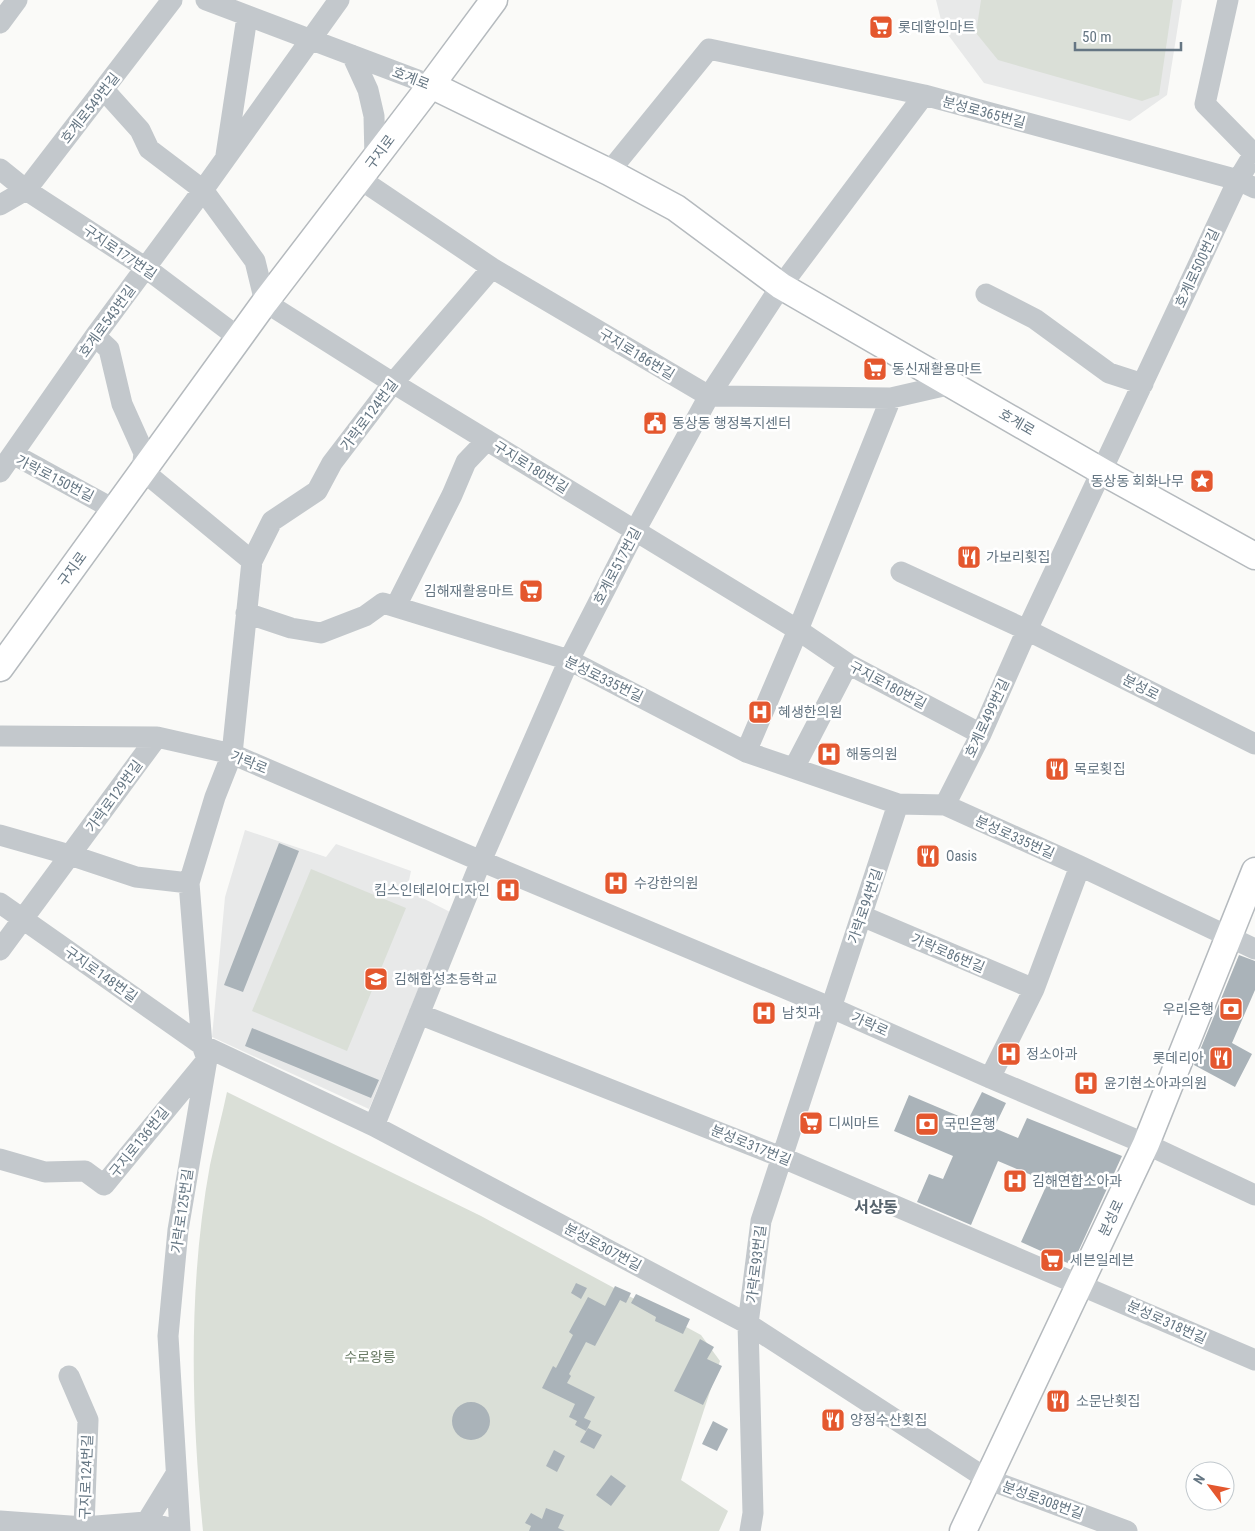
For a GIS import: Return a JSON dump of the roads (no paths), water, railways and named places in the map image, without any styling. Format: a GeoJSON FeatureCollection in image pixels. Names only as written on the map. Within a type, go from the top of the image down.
{"type":"FeatureCollection","features":[{"type":"Feature","properties":{"kind":"main road","name":"구지로"},"geometry":{"type":"LineString","coordinates":[[0,668],[265,302],[432,85],[494,0]]}},
{"type":"Feature","properties":{"kind":"main road","name":"호계로"},"geometry":{"type":"LineString","coordinates":[[432,85],[609,172],[676,208],[781,286],[1102,472],[1255,556]]}},
{"type":"Feature","properties":{"kind":"main road","name":"분성로"},"geometry":{"type":"LineString","coordinates":[[963,1531],[1146,1144],[1227,936],[1255,871]]}},
{"type":"Feature","properties":{"kind":"street"},"geometry":{"type":"LineString","coordinates":[[0,23],[17,0]]}},
{"type":"Feature","properties":{"kind":"street","name":"호계로549번길"},"geometry":{"type":"LineString","coordinates":[[0,205],[26,190],[172,0]]}},
{"type":"Feature","properties":{"kind":"street","name":"호계로"},"geometry":{"type":"LineString","coordinates":[[206,0],[432,85]]}},
{"type":"Feature","properties":{"kind":"street","name":"호계로543번길"},"geometry":{"type":"LineString","coordinates":[[13,454],[95,336],[225,160],[339,0]]}},
{"type":"Feature","properties":{"kind":"street","name":"호계로500번길"},"geometry":{"type":"LineString","coordinates":[[1102,472],[1143,384],[1246,184],[1254,152],[1205,104],[1228,0]]}},
{"type":"Feature","properties":{"kind":"street","name":"호계로543번길"},"geometry":{"type":"LineString","coordinates":[[225,160],[247,17]]}},
{"type":"Feature","properties":{"kind":"street","name":"분성로365번길"},"geometry":{"type":"LineString","coordinates":[[609,172],[709,49],[924,96],[1246,184]]}},
{"type":"Feature","properties":{"kind":"street"},"geometry":{"type":"LineString","coordinates":[[352,55],[368,90],[374,116],[368,169]]}},
{"type":"Feature","properties":{"kind":"street"},"geometry":{"type":"LineString","coordinates":[[104,90],[140,130],[149,150],[203,190],[255,261],[265,302]]}},
{"type":"Feature","properties":{"kind":"street"},"geometry":{"type":"LineString","coordinates":[[781,286],[924,96]]}},
{"type":"Feature","properties":{"kind":"street","name":"구지로177번길"},"geometry":{"type":"LineString","coordinates":[[0,169],[26,190],[146,268],[239,338]]}},
{"type":"Feature","properties":{"kind":"street","name":"구지로186번길"},"geometry":{"type":"LineString","coordinates":[[368,169],[492,268],[709,396],[890,398],[952,384]]}},
{"type":"Feature","properties":{"kind":"street","name":"가락로124번길"},"geometry":{"type":"LineString","coordinates":[[232,754],[252,561],[272,521],[317,492],[332,463],[393,383],[492,268]]}},
{"type":"Feature","properties":{"kind":"street","name":"호계로517번길"},"geometry":{"type":"LineString","coordinates":[[481,861],[569,660],[635,531],[709,396],[781,286]]}},
{"type":"Feature","properties":{"kind":"street"},"geometry":{"type":"LineString","coordinates":[[986,294],[1034,319],[1109,373],[1143,384]]}},
{"type":"Feature","properties":{"kind":"street","name":"구지로180번길"},"geometry":{"type":"LineString","coordinates":[[265,302],[687,564],[798,630],[848,664],[981,734]]}},
{"type":"Feature","properties":{"kind":"street"},"geometry":{"type":"LineString","coordinates":[[95,336],[109,349],[122,404],[144,453],[142,470],[252,561]]}},
{"type":"Feature","properties":{"kind":"street"},"geometry":{"type":"LineString","coordinates":[[746,752],[798,630],[890,398]]}},
{"type":"Feature","properties":{"kind":"street"},"geometry":{"type":"LineString","coordinates":[[396,606],[452,495],[466,462],[487,440]]}},
{"type":"Feature","properties":{"kind":"street","name":"가락로150번길"},"geometry":{"type":"LineString","coordinates":[[0,472],[13,454],[115,510]]}},
{"type":"Feature","properties":{"kind":"street","name":"호계로499번길"},"geometry":{"type":"LineString","coordinates":[[945,805],[981,734],[1027,630],[1102,472]]}},
{"type":"Feature","properties":{"kind":"street"},"geometry":{"type":"LineString","coordinates":[[901,572],[1027,630]]}},
{"type":"Feature","properties":{"kind":"street","name":"분성로335번길"},"geometry":{"type":"LineString","coordinates":[[246,613],[291,628],[321,632],[365,616],[383,602],[569,660],[746,752],[898,804],[945,805],[1080,866],[1255,949]]}},
{"type":"Feature","properties":{"kind":"street","name":"분성로"},"geometry":{"type":"LineString","coordinates":[[1027,630],[1255,744]]}},
{"type":"Feature","properties":{"kind":"street"},"geometry":{"type":"LineString","coordinates":[[794,768],[848,664]]}},
{"type":"Feature","properties":{"kind":"street","name":"가락로"},"geometry":{"type":"LineString","coordinates":[[0,736],[157,737],[232,754],[832,1008],[1146,1144],[1255,1195]]}},
{"type":"Feature","properties":{"kind":"street","name":"가락로129번길"},"geometry":{"type":"LineString","coordinates":[[0,950],[157,737]]}},
{"type":"Feature","properties":{"kind":"street","name":"가락로125번길"},"geometry":{"type":"LineString","coordinates":[[180,1531],[168,1336],[178,1230],[204,1052],[190,883],[215,797],[232,754]]}},
{"type":"Feature","properties":{"kind":"street","name":"가락로94번길"},"geometry":{"type":"LineString","coordinates":[[832,1008],[898,804]]}},
{"type":"Feature","properties":{"kind":"street"},"geometry":{"type":"LineString","coordinates":[[0,835],[70,855],[136,877],[190,883]]}},
{"type":"Feature","properties":{"kind":"street"},"geometry":{"type":"LineString","coordinates":[[374,1126],[481,861]]}},
{"type":"Feature","properties":{"kind":"street"},"geometry":{"type":"LineString","coordinates":[[990,1078],[1034,989],[1080,866]]}},
{"type":"Feature","properties":{"kind":"street","name":"구지로148번길"},"geometry":{"type":"LineString","coordinates":[[0,903],[204,1052]]}},
{"type":"Feature","properties":{"kind":"street","name":"가락로86번길"},"geometry":{"type":"LineString","coordinates":[[862,916],[1034,989]]}},
{"type":"Feature","properties":{"kind":"street","name":"가락로93번길"},"geometry":{"type":"LineString","coordinates":[[756,1528],[753,1513],[748,1324],[761,1221],[780,1157],[832,1008]]}},
{"type":"Feature","properties":{"kind":"street","name":"분성로317번길"},"geometry":{"type":"LineString","coordinates":[[419,1014],[780,1157],[1080,1284]]}},
{"type":"Feature","properties":{"kind":"street","name":"분성로307번길"},"geometry":{"type":"LineString","coordinates":[[204,1052],[374,1126],[748,1324],[987,1479]]}},
{"type":"Feature","properties":{"kind":"street","name":"구지로136번길"},"geometry":{"type":"LineString","coordinates":[[0,1159],[45,1172],[86,1171],[104,1185],[204,1052]]}},
{"type":"Feature","properties":{"kind":"street","name":"분성로318번길"},"geometry":{"type":"LineString","coordinates":[[1080,1284],[1255,1360]]}},
{"type":"Feature","properties":{"kind":"street","name":"구지로124번길"},"geometry":{"type":"LineString","coordinates":[[0,1521],[84,1527],[88,1420],[68,1376]]}},
{"type":"Feature","properties":{"kind":"street"},"geometry":{"type":"LineString","coordinates":[[143,1527],[176,1474]]}},
{"type":"Feature","properties":{"kind":"street","name":"분성로308번길"},"geometry":{"type":"LineString","coordinates":[[987,1479],[1127,1531]]}},
{"type":"Feature","properties":{"kind":"street"},"geometry":{"type":"LineString","coordinates":[[84,1527],[143,1527],[180,1531]]}},
{"type":"Feature","properties":{"kind":"place","name":"롯데할인마트"},"geometry":{"type":"Point","coordinates":[881,27]}},
{"type":"Feature","properties":{"kind":"place","name":"동신재활용마트"},"geometry":{"type":"Point","coordinates":[875,369]}},
{"type":"Feature","properties":{"kind":"place","name":"동상동 행정복지센터"},"geometry":{"type":"Point","coordinates":[655,423]}},
{"type":"Feature","properties":{"kind":"place","name":"동상동 회화나무"},"geometry":{"type":"Point","coordinates":[1202,481]}},
{"type":"Feature","properties":{"kind":"place","name":"가보리횟집"},"geometry":{"type":"Point","coordinates":[969,557]}},
{"type":"Feature","properties":{"kind":"place","name":"김해재활용마트"},"geometry":{"type":"Point","coordinates":[531,591]}},
{"type":"Feature","properties":{"kind":"place","name":"혜생한의원"},"geometry":{"type":"Point","coordinates":[760,712]}},
{"type":"Feature","properties":{"kind":"place","name":"해동의원"},"geometry":{"type":"Point","coordinates":[829,754]}},
{"type":"Feature","properties":{"kind":"place","name":"목로횟집"},"geometry":{"type":"Point","coordinates":[1057,769]}},
{"type":"Feature","properties":{"kind":"place","name":"Oasis"},"geometry":{"type":"Point","coordinates":[928,856]}},
{"type":"Feature","properties":{"kind":"place","name":"수강한의원"},"geometry":{"type":"Point","coordinates":[616,883]}},
{"type":"Feature","properties":{"kind":"place","name":"킴스인테리어디자인"},"geometry":{"type":"Point","coordinates":[508,890]}},
{"type":"Feature","properties":{"kind":"place","name":"김해합성초등학교"},"geometry":{"type":"Point","coordinates":[376,979]}},
{"type":"Feature","properties":{"kind":"place","name":"우리은행"},"geometry":{"type":"Point","coordinates":[1231,1009]}},
{"type":"Feature","properties":{"kind":"place","name":"남칫과"},"geometry":{"type":"Point","coordinates":[764,1013]}},
{"type":"Feature","properties":{"kind":"place","name":"정소아과"},"geometry":{"type":"Point","coordinates":[1009,1054]}},
{"type":"Feature","properties":{"kind":"place","name":"롯데리아"},"geometry":{"type":"Point","coordinates":[1221,1058]}},
{"type":"Feature","properties":{"kind":"place","name":"윤기현소아과의원"},"geometry":{"type":"Point","coordinates":[1086,1083]}},
{"type":"Feature","properties":{"kind":"place","name":"디씨마트"},"geometry":{"type":"Point","coordinates":[811,1123]}},
{"type":"Feature","properties":{"kind":"place","name":"국민은행"},"geometry":{"type":"Point","coordinates":[927,1124]}},
{"type":"Feature","properties":{"kind":"place","name":"김해연합소아과"},"geometry":{"type":"Point","coordinates":[1015,1181]}},
{"type":"Feature","properties":{"kind":"place","name":"세븐일레븐"},"geometry":{"type":"Point","coordinates":[1052,1260]}},
{"type":"Feature","properties":{"kind":"place","name":"소문난횟집"},"geometry":{"type":"Point","coordinates":[1058,1401]}},
{"type":"Feature","properties":{"kind":"place","name":"양정수산횟집"},"geometry":{"type":"Point","coordinates":[833,1420]}},
{"type":"Feature","properties":{"kind":"district","name":"서상동"},"geometry":{"type":"Point","coordinates":[876,1207]}},
{"type":"Feature","properties":{"kind":"park label","name":"수로왕릉"},"geometry":{"type":"Point","coordinates":[370,1357]}}]}
